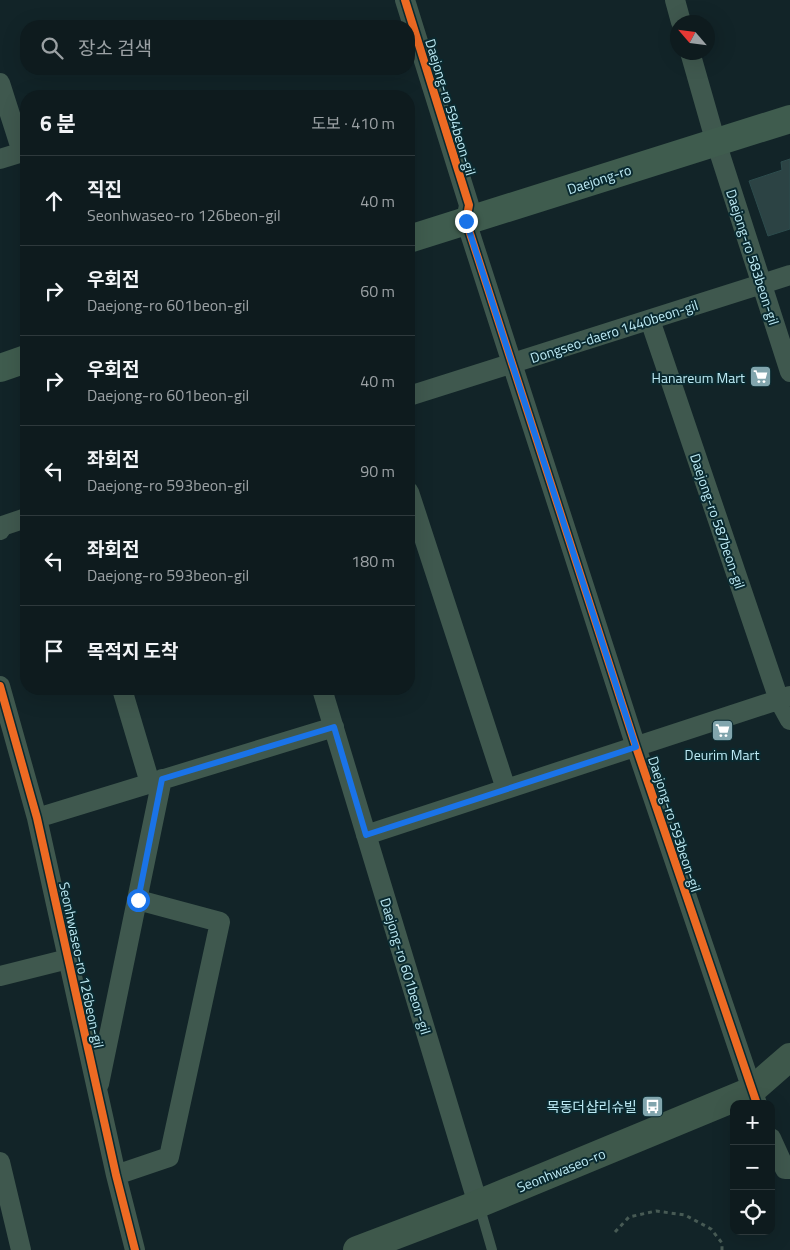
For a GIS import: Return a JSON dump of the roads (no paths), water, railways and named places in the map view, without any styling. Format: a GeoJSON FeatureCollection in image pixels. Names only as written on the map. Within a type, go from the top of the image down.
{"type":"FeatureCollection","features":[{"type":"Feature","properties":{"kind":"main road","name":"Daejong-ro"},"geometry":{"type":"LineString","coordinates":[[714,136],[790,105]]}},
{"type":"Feature","properties":{"kind":"main road","name":"Daejong-ro"},"geometry":{"type":"LineString","coordinates":[[415,236],[468,213],[714,136],[790,119]]}},
{"type":"Feature","properties":{"kind":"main road","name":"Daejong-ro"},"geometry":{"type":"LineString","coordinates":[[415,223],[468,213]]}},
{"type":"Feature","properties":{"kind":"main road"},"geometry":{"type":"LineString","coordinates":[[0,352],[20,346]]}},
{"type":"Feature","properties":{"kind":"main road"},"geometry":{"type":"LineString","coordinates":[[0,368],[20,361]]}},
{"type":"Feature","properties":{"kind":"street","name":"Daejong-ro 594beon-gil"},"geometry":{"type":"LineString","coordinates":[[404,0],[410,20]]}},
{"type":"Feature","properties":{"kind":"street"},"geometry":{"type":"LineString","coordinates":[[675,0],[679,15]]}},
{"type":"Feature","properties":{"kind":"street","name":"Daejong-ro 594beon-gil"},"geometry":{"type":"LineString","coordinates":[[415,37],[468,213]]}},
{"type":"Feature","properties":{"kind":"street","name":"Daejong-ro 583beon-gil"},"geometry":{"type":"LineString","coordinates":[[692,60],[714,136],[790,372]]}},
{"type":"Feature","properties":{"kind":"street"},"geometry":{"type":"LineString","coordinates":[[0,83],[20,140]]}},
{"type":"Feature","properties":{"kind":"street"},"geometry":{"type":"LineString","coordinates":[[0,159],[20,153]]}},
{"type":"Feature","properties":{"kind":"street","name":"Daejong-ro 593beon-gil"},"geometry":{"type":"LineString","coordinates":[[468,213],[512,363],[636,747],[754,1098]]}},
{"type":"Feature","properties":{"kind":"street","name":"Dongseo-daero 1440beon-gil"},"geometry":{"type":"LineString","coordinates":[[415,394],[790,275]]}},
{"type":"Feature","properties":{"kind":"street","name":"Daejong-ro 587beon-gil"},"geometry":{"type":"LineString","coordinates":[[650,320],[785,698],[790,720]]}},
{"type":"Feature","properties":{"kind":"street"},"geometry":{"type":"LineString","coordinates":[[415,510],[506,789]]}},
{"type":"Feature","properties":{"kind":"street"},"geometry":{"type":"LineString","coordinates":[[1,525],[20,520]]}},
{"type":"Feature","properties":{"kind":"street","name":"Seonhwaseo-ro 126beon-gil"},"geometry":{"type":"LineString","coordinates":[[0,686],[37,818],[116,1175],[135,1250]]}},
{"type":"Feature","properties":{"kind":"street"},"geometry":{"type":"LineString","coordinates":[[124,695],[156,781]]}},
{"type":"Feature","properties":{"kind":"street","name":"Daejong-ro 601beon-gil"},"geometry":{"type":"LineString","coordinates":[[324,695],[478,1204]]}},
{"type":"Feature","properties":{"kind":"street","name":"Daejong-ro 593beon-gil"},"geometry":{"type":"LineString","coordinates":[[366,835],[785,698]]}},
{"type":"Feature","properties":{"kind":"street"},"geometry":{"type":"LineString","coordinates":[[37,818],[334,727]]}},
{"type":"Feature","properties":{"kind":"street","name":"Seonhwaseo-ro 126beon-gil"},"geometry":{"type":"LineString","coordinates":[[97,1091],[138,900],[156,781]]}},
{"type":"Feature","properties":{"kind":"street"},"geometry":{"type":"LineString","coordinates":[[116,1175],[169,1157],[220,922],[138,900]]}},
{"type":"Feature","properties":{"kind":"street"},"geometry":{"type":"LineString","coordinates":[[0,976],[68,959]]}},
{"type":"Feature","properties":{"kind":"street","name":"Seonhwaseo-ro"},"geometry":{"type":"LineString","coordinates":[[357,1250],[754,1098],[790,1057]]}},
{"type":"Feature","properties":{"kind":"street"},"geometry":{"type":"LineString","coordinates":[[774,1145],[785,1169],[790,1169]]}},
{"type":"Feature","properties":{"kind":"street"},"geometry":{"type":"LineString","coordinates":[[0,1162],[21,1250]]}},
{"type":"Feature","properties":{"kind":"lane"},"geometry":{"type":"LineString","coordinates":[[478,1204],[492,1250]]}},
{"type":"Feature","properties":{"kind":"place","name":"Hanareum Mart"},"geometry":{"type":"Point","coordinates":[761,377]}},
{"type":"Feature","properties":{"kind":"place","name":"Deurim Mart"},"geometry":{"type":"Point","coordinates":[722,731]}},
{"type":"Feature","properties":{"kind":"place","name":"목동더샵리슈빌"},"geometry":{"type":"Point","coordinates":[653,1106]}}]}
